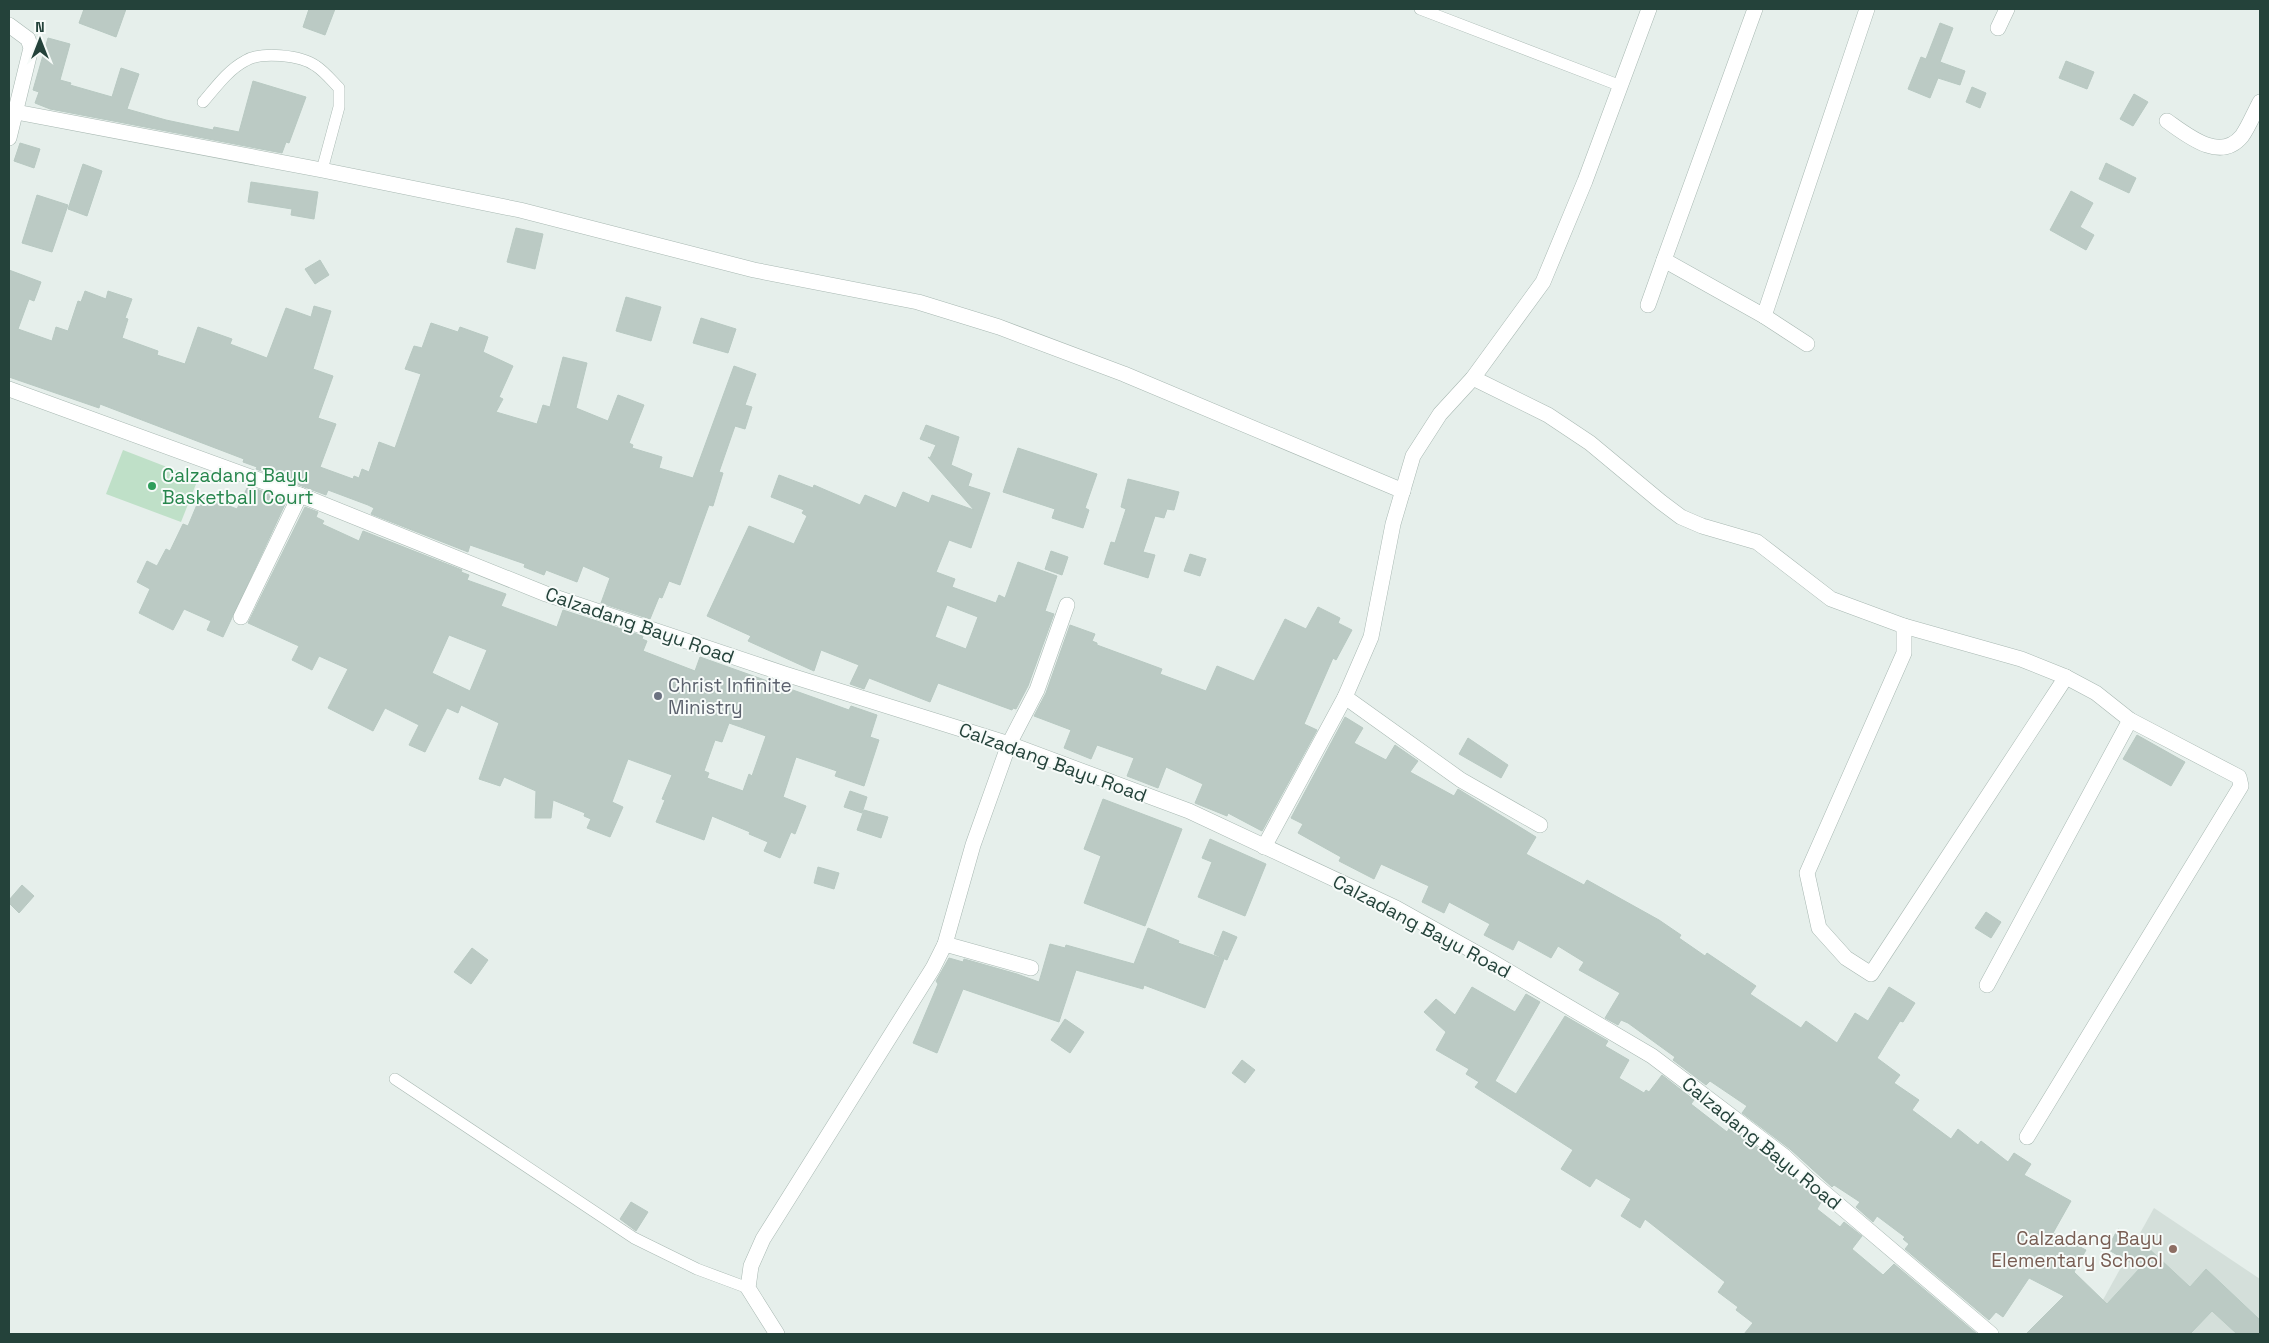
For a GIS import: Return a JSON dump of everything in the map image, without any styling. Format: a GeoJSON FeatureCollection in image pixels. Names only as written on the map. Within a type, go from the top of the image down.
{"type":"FeatureCollection","features":[{"type":"Feature","properties":{"kind":"street"},"geometry":{"type":"LineString","coordinates":[[1264,847],[1345,697],[1371,637],[1393,524],[1413,456],[1429,429],[1457,394],[1473,378],[1544,282],[1621,86],[1649,9]]}},
{"type":"Feature","properties":{"kind":"street"},"geometry":{"type":"LineString","coordinates":[[1648,305],[1755,9]]}},
{"type":"Feature","properties":{"kind":"street"},"geometry":{"type":"LineString","coordinates":[[1764,316],[1867,9]]}},
{"type":"Feature","properties":{"kind":"street"},"geometry":{"type":"LineString","coordinates":[[1998,28],[2007,9]]}},
{"type":"Feature","properties":{"kind":"street"},"geometry":{"type":"LineString","coordinates":[[9,25],[28,39],[31,48],[9,138]]}},
{"type":"Feature","properties":{"kind":"street"},"geometry":{"type":"LineString","coordinates":[[2167,121],[2198,143],[2220,148],[2232,144],[2242,136],[2260,102]]}},
{"type":"Feature","properties":{"kind":"street"},"geometry":{"type":"LineString","coordinates":[[16,112],[520,210],[754,270],[918,302],[999,327],[1124,374],[1403,491]]}},
{"type":"Feature","properties":{"kind":"street"},"geometry":{"type":"LineString","coordinates":[[1664,260],[1764,316],[1807,344]]}},
{"type":"Feature","properties":{"kind":"street"},"geometry":{"type":"LineString","coordinates":[[1473,378],[1548,415],[1590,443],[1682,517],[1702,526],[1757,542],[1831,599],[1904,626],[2021,659],[2066,676],[2096,693],[2130,720],[2239,777],[2241,786],[2026,1137]]}},
{"type":"Feature","properties":{"kind":"street","name":"Calzadang Bayu Road"},"geometry":{"type":"LineString","coordinates":[[9,389],[300,495],[546,594],[785,674],[1009,744],[1189,811],[1396,908],[1652,1056],[1784,1156],[1814,1184],[1991,1334]]}},
{"type":"Feature","properties":{"kind":"street"},"geometry":{"type":"LineString","coordinates":[[241,617],[300,495]]}},
{"type":"Feature","properties":{"kind":"street"},"geometry":{"type":"LineString","coordinates":[[777,1334],[748,1288],[751,1266],[763,1239],[933,968],[945,944],[973,845],[1009,744],[1037,690],[1067,605]]}},
{"type":"Feature","properties":{"kind":"street"},"geometry":{"type":"LineString","coordinates":[[1904,626],[1904,652],[1807,873],[1819,928],[1846,958],[1871,974],[2066,676]]}},
{"type":"Feature","properties":{"kind":"street"},"geometry":{"type":"LineString","coordinates":[[1345,697],[1461,780],[1540,825]]}},
{"type":"Feature","properties":{"kind":"street"},"geometry":{"type":"LineString","coordinates":[[1987,985],[2130,720]]}},
{"type":"Feature","properties":{"kind":"street"},"geometry":{"type":"LineString","coordinates":[[945,944],[1031,968]]}},
{"type":"Feature","properties":{"kind":"lane"},"geometry":{"type":"LineString","coordinates":[[1420,9],[1621,86]]}},
{"type":"Feature","properties":{"kind":"lane"},"geometry":{"type":"LineString","coordinates":[[203,102],[230,72],[246,60],[262,54],[282,56],[316,65],[339,88],[339,107],[322,170]]}},
{"type":"Feature","properties":{"kind":"lane"},"geometry":{"type":"LineString","coordinates":[[395,1079],[634,1238],[697,1269],[748,1288]]}},
{"type":"Feature","properties":{"kind":"shaded area","name":"Calzadang Bayu Elementary School"},"geometry":{"type":"Polygon","coordinates":[[[2154,1208],[2260,1279],[2260,1334],[2084,1334],[2154,1208]]]}},
{"type":"Feature","properties":{"kind":"green space","name":"Calzadang Bayu Basketball Court"},"geometry":{"type":"Polygon","coordinates":[[[123,450],[198,479],[181,522],[106,494],[123,450]]]}},
{"type":"Feature","properties":{"kind":"building"},"geometry":{"type":"Polygon","coordinates":[[[84,9],[126,9],[116,37],[79,23],[84,9]]]}},
{"type":"Feature","properties":{"kind":"building"},"geometry":{"type":"Polygon","coordinates":[[[309,9],[335,9],[325,35],[303,27],[309,9]]]}},
{"type":"Feature","properties":{"kind":"building"},"geometry":{"type":"Polygon","coordinates":[[[1940,23],[1953,28],[1940,62],[1965,71],[1960,85],[1938,78],[1930,98],[1908,89],[1921,57],[1926,59],[1940,23]]]}},
{"type":"Feature","properties":{"kind":"building"},"geometry":{"type":"Polygon","coordinates":[[[48,38],[70,44],[60,80],[71,83],[70,85],[112,97],[121,68],[139,74],[127,109],[166,120],[213,130],[214,127],[239,132],[253,81],[306,97],[289,143],[286,142],[282,153],[50,109],[35,103],[39,92],[33,90],[48,38]]]}},
{"type":"Feature","properties":{"kind":"building"},"geometry":{"type":"Polygon","coordinates":[[[2066,61],[2094,72],[2087,89],[2059,78],[2066,61]]]}},
{"type":"Feature","properties":{"kind":"building"},"geometry":{"type":"Polygon","coordinates":[[[1972,87],[1986,93],[1980,108],[1966,102],[1972,87]]]}},
{"type":"Feature","properties":{"kind":"building"},"geometry":{"type":"Polygon","coordinates":[[[2134,94],[2148,102],[2133,126],[2120,119],[2134,94]]]}},
{"type":"Feature","properties":{"kind":"building"},"geometry":{"type":"Polygon","coordinates":[[[20,143],[40,149],[34,168],[14,161],[20,143]]]}},
{"type":"Feature","properties":{"kind":"building"},"geometry":{"type":"Polygon","coordinates":[[[2106,163],[2136,178],[2129,193],[2099,179],[2106,163]]]}},
{"type":"Feature","properties":{"kind":"building"},"geometry":{"type":"Polygon","coordinates":[[[83,164],[102,171],[87,216],[68,209],[83,164]]]}},
{"type":"Feature","properties":{"kind":"building"},"geometry":{"type":"Polygon","coordinates":[[[251,182],[318,192],[314,219],[291,215],[292,209],[248,202],[251,182]]]}},
{"type":"Feature","properties":{"kind":"building"},"geometry":{"type":"Polygon","coordinates":[[[2071,191],[2093,203],[2080,227],[2094,235],[2086,250],[2050,230],[2071,191]]]}},
{"type":"Feature","properties":{"kind":"building"},"geometry":{"type":"Polygon","coordinates":[[[37,195],[68,205],[52,252],[22,243],[37,195]]]}},
{"type":"Feature","properties":{"kind":"building"},"geometry":{"type":"Polygon","coordinates":[[[516,228],[543,234],[535,269],[507,262],[516,228]]]}},
{"type":"Feature","properties":{"kind":"building"},"geometry":{"type":"Polygon","coordinates":[[[320,260],[329,275],[315,284],[305,269],[320,260]]]}},
{"type":"Feature","properties":{"kind":"building"},"geometry":{"type":"Polygon","coordinates":[[[9,270],[41,282],[34,301],[29,299],[18,329],[52,341],[56,327],[68,331],[78,301],[81,302],[85,291],[106,299],[108,291],[132,299],[125,318],[128,319],[122,338],[158,351],[157,355],[185,364],[198,327],[232,339],[230,344],[267,358],[286,308],[311,317],[314,306],[331,311],[313,369],[333,376],[318,418],[336,424],[320,467],[353,479],[354,476],[359,478],[362,469],[369,472],[379,442],[395,448],[421,374],[405,369],[414,346],[422,348],[431,323],[458,332],[460,327],[488,337],[483,352],[513,366],[499,397],[503,399],[496,412],[537,424],[543,405],[550,407],[563,357],[587,363],[576,408],[608,421],[618,395],[644,405],[629,443],[633,445],[632,448],[662,457],[659,468],[693,478],[734,366],[756,374],[745,405],[752,407],[745,429],[735,426],[719,472],[723,473],[713,506],[709,505],[680,585],[669,581],[662,598],[659,597],[650,619],[601,603],[610,578],[583,566],[577,582],[546,570],[544,575],[524,567],[525,564],[470,545],[468,552],[371,514],[374,508],[368,505],[328,490],[326,495],[256,469],[257,467],[243,462],[244,459],[100,404],[99,408],[9,377],[9,270]]]}},
{"type":"Feature","properties":{"kind":"building"},"geometry":{"type":"Polygon","coordinates":[[[626,297],[661,307],[651,341],[616,331],[626,297]]]}},
{"type":"Feature","properties":{"kind":"building"},"geometry":{"type":"Polygon","coordinates":[[[701,318],[736,329],[728,353],[693,343],[701,318]]]}},
{"type":"Feature","properties":{"kind":"building"},"geometry":{"type":"Polygon","coordinates":[[[926,425],[959,437],[951,465],[972,474],[968,486],[990,493],[971,548],[949,540],[936,572],[955,579],[952,587],[996,603],[999,595],[1005,598],[1018,562],[1057,576],[1045,611],[1054,614],[1028,686],[1016,709],[1013,708],[1012,710],[938,683],[930,702],[869,678],[864,689],[850,684],[859,665],[821,650],[814,671],[748,641],[751,636],[707,616],[749,526],[794,544],[807,516],[802,513],[804,510],[771,497],[779,475],[813,488],[814,485],[860,505],[865,495],[896,508],[903,492],[929,503],[932,495],[974,510],[928,457],[930,458],[936,445],[920,439],[926,425]],[[947,605],[935,637],[966,649],[978,617],[947,605]]]}},
{"type":"Feature","properties":{"kind":"building"},"geometry":{"type":"Polygon","coordinates":[[[1018,448],[1097,474],[1085,508],[1089,510],[1083,528],[1052,518],[1055,509],[1003,492],[1018,448]]]}},
{"type":"Feature","properties":{"kind":"building"},"geometry":{"type":"Polygon","coordinates":[[[1128,479],[1179,492],[1174,510],[1167,509],[1164,518],[1155,516],[1143,552],[1155,555],[1148,578],[1104,564],[1111,542],[1115,543],[1126,509],[1121,507],[1128,479]]]}},
{"type":"Feature","properties":{"kind":"building"},"geometry":{"type":"Polygon","coordinates":[[[248,486],[287,500],[223,637],[207,630],[211,621],[184,609],[173,630],[139,613],[150,589],[137,582],[147,561],[157,566],[166,549],[170,551],[183,524],[188,526],[201,495],[237,509],[248,486]]]}},
{"type":"Feature","properties":{"kind":"building"},"geometry":{"type":"Polygon","coordinates":[[[305,507],[318,512],[316,517],[324,521],[322,524],[359,541],[363,531],[462,570],[461,572],[469,575],[467,580],[506,594],[501,606],[557,627],[563,610],[643,636],[642,639],[647,641],[643,651],[695,671],[700,657],[849,710],[851,706],[877,715],[870,737],[879,740],[864,786],[835,776],[837,771],[796,757],[783,797],[806,806],[795,834],[791,832],[780,858],[764,851],[768,842],[712,816],[704,840],[656,822],[665,800],[662,799],[672,775],[628,759],[612,802],[623,807],[610,837],[587,828],[591,819],[584,816],[585,813],[553,800],[551,818],[535,818],[536,791],[504,777],[500,786],[479,779],[499,723],[461,705],[458,713],[447,708],[425,752],[409,745],[419,725],[385,708],[373,731],[328,708],[348,669],[319,656],[312,670],[292,660],[299,646],[248,623],[305,507]],[[449,635],[432,673],[470,691],[487,650],[449,635]],[[729,723],[722,742],[715,740],[704,771],[709,773],[707,778],[743,791],[749,774],[752,776],[766,736],[729,723]]]}},
{"type":"Feature","properties":{"kind":"building"},"geometry":{"type":"Polygon","coordinates":[[[1051,551],[1068,557],[1062,575],[1045,569],[1051,551]]]}},
{"type":"Feature","properties":{"kind":"building"},"geometry":{"type":"Polygon","coordinates":[[[1190,554],[1206,559],[1200,576],[1184,571],[1190,554]]]}},
{"type":"Feature","properties":{"kind":"building"},"geometry":{"type":"Polygon","coordinates":[[[1318,607],[1340,618],[1338,623],[1352,630],[1336,660],[1333,658],[1304,724],[1317,730],[1262,831],[1228,813],[1227,816],[1195,803],[1203,784],[1166,767],[1158,788],[1127,776],[1134,758],[1097,745],[1091,759],[1064,748],[1071,730],[1034,716],[1046,693],[1070,625],[1095,634],[1092,641],[1097,643],[1097,645],[1162,669],[1160,674],[1206,691],[1217,666],[1254,681],[1285,619],[1306,629],[1318,607]]]}},
{"type":"Feature","properties":{"kind":"building"},"geometry":{"type":"Polygon","coordinates":[[[1345,717],[1363,728],[1354,743],[1386,760],[1395,745],[1418,761],[1410,772],[1454,796],[1458,789],[1536,837],[1526,854],[1584,885],[1587,880],[1659,920],[1681,935],[1679,938],[1705,956],[1707,953],[1756,986],[1750,994],[1801,1028],[1806,1021],[1837,1043],[1855,1013],[1868,1021],[1889,987],[1915,1003],[1903,1022],[1900,1021],[1877,1058],[1900,1075],[1894,1083],[1919,1100],[1912,1110],[1951,1139],[1958,1129],[1978,1145],[1981,1141],[2008,1162],[2014,1153],[2031,1164],[2024,1175],[2071,1201],[2053,1233],[2086,1250],[2074,1272],[2107,1304],[2140,1268],[2107,1249],[2118,1229],[2145,1245],[2190,1287],[2206,1269],[2260,1320],[2260,1334],[2237,1334],[2212,1311],[2190,1334],[2026,1334],[2064,1296],[2029,1278],[2003,1317],[1996,1312],[1989,1320],[1905,1249],[1909,1244],[1903,1239],[1905,1237],[1877,1216],[1873,1222],[1856,1207],[1860,1202],[1834,1185],[1832,1187],[1790,1149],[1742,1113],[1747,1106],[1710,1081],[1706,1085],[1673,1060],[1675,1057],[1628,1023],[1621,1020],[1618,1025],[1605,1018],[1620,993],[1579,970],[1584,962],[1558,946],[1551,958],[1518,940],[1513,950],[1484,935],[1490,924],[1449,902],[1444,913],[1422,902],[1429,886],[1381,864],[1374,879],[1339,861],[1341,857],[1298,833],[1303,824],[1291,818],[1345,717]]]}},
{"type":"Feature","properties":{"kind":"building"},"geometry":{"type":"Polygon","coordinates":[[[2137,735],[2185,762],[2171,786],[2123,759],[2137,735]]]}},
{"type":"Feature","properties":{"kind":"building"},"geometry":{"type":"Polygon","coordinates":[[[1468,738],[1508,765],[1501,778],[1459,754],[1468,738]]]}},
{"type":"Feature","properties":{"kind":"building"},"geometry":{"type":"Polygon","coordinates":[[[850,791],[867,797],[862,813],[844,807],[850,791]]]}},
{"type":"Feature","properties":{"kind":"building"},"geometry":{"type":"Polygon","coordinates":[[[1103,799],[1182,829],[1145,926],[1084,903],[1101,856],[1084,849],[1103,799]]]}},
{"type":"Feature","properties":{"kind":"building"},"geometry":{"type":"Polygon","coordinates":[[[864,810],[888,817],[881,838],[857,830],[864,810]]]}},
{"type":"Feature","properties":{"kind":"building"},"geometry":{"type":"Polygon","coordinates":[[[1210,839],[1266,864],[1245,916],[1198,897],[1212,862],[1202,858],[1210,839]]]}},
{"type":"Feature","properties":{"kind":"building"},"geometry":{"type":"Polygon","coordinates":[[[818,867],[839,873],[834,889],[814,883],[818,867]]]}},
{"type":"Feature","properties":{"kind":"building"},"geometry":{"type":"Polygon","coordinates":[[[22,885],[34,896],[19,913],[9,903],[9,900],[22,885]]]}},
{"type":"Feature","properties":{"kind":"building"},"geometry":{"type":"Polygon","coordinates":[[[1986,912],[2001,922],[1991,938],[1975,928],[1986,912]]]}},
{"type":"Feature","properties":{"kind":"building"},"geometry":{"type":"Polygon","coordinates":[[[1148,928],[1179,941],[1178,943],[1224,959],[1205,1008],[1144,985],[1143,989],[1076,970],[1059,1022],[963,989],[937,1053],[913,1043],[938,984],[936,981],[949,958],[963,962],[964,959],[1039,982],[1050,944],[1065,948],[1066,945],[1134,964],[1148,928]]]}},
{"type":"Feature","properties":{"kind":"building"},"geometry":{"type":"Polygon","coordinates":[[[1223,931],[1237,937],[1227,960],[1214,954],[1223,931]]]}},
{"type":"Feature","properties":{"kind":"building"},"geometry":{"type":"Polygon","coordinates":[[[472,948],[488,960],[471,984],[454,972],[472,948]]]}},
{"type":"Feature","properties":{"kind":"building"},"geometry":{"type":"Polygon","coordinates":[[[1472,987],[1515,1012],[1526,994],[1540,1002],[1495,1081],[1516,1094],[1565,1016],[1608,1041],[1605,1046],[1629,1060],[1619,1078],[1644,1093],[1646,1090],[1649,1092],[1662,1075],[1694,1100],[1691,1104],[1727,1132],[1730,1127],[1778,1163],[1821,1202],[1817,1209],[1840,1227],[1844,1222],[1862,1236],[1852,1249],[1883,1275],[1894,1264],[1977,1334],[1744,1334],[1753,1323],[1736,1310],[1738,1307],[1718,1292],[1725,1282],[1645,1219],[1640,1228],[1621,1216],[1631,1199],[1596,1178],[1590,1187],[1561,1169],[1573,1150],[1475,1087],[1479,1082],[1466,1074],[1469,1069],[1436,1050],[1446,1032],[1424,1012],[1436,999],[1455,1015],[1472,987]]]}},
{"type":"Feature","properties":{"kind":"building"},"geometry":{"type":"Polygon","coordinates":[[[1065,1019],[1084,1032],[1070,1053],[1051,1040],[1065,1019]]]}},
{"type":"Feature","properties":{"kind":"building"},"geometry":{"type":"Polygon","coordinates":[[[1242,1060],[1255,1070],[1245,1083],[1232,1073],[1242,1060]]]}},
{"type":"Feature","properties":{"kind":"building"},"geometry":{"type":"Polygon","coordinates":[[[631,1202],[648,1212],[636,1231],[620,1219],[631,1202]]]}},
{"type":"Feature","properties":{"kind":"place","name":"Calzadang Bayu Basketball Court"},"geometry":{"type":"Point","coordinates":[152,486]}},
{"type":"Feature","properties":{"kind":"place","name":"Christ Infinite Ministry"},"geometry":{"type":"Point","coordinates":[658,696]}},
{"type":"Feature","properties":{"kind":"place","name":"Calzadang Bayu Elementary School"},"geometry":{"type":"Point","coordinates":[2173,1249]}}]}
